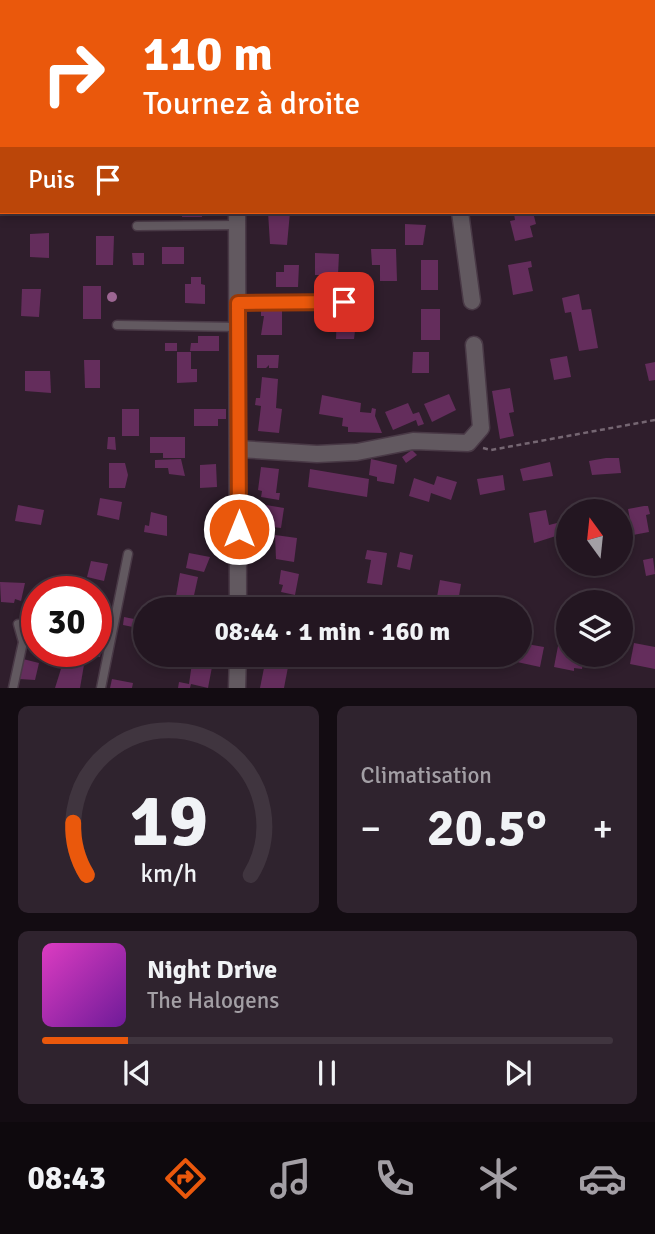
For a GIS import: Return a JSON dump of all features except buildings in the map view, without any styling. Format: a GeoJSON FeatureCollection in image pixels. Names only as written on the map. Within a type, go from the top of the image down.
{"type":"FeatureCollection","features":[{"type":"Feature","properties":{"kind":"street"},"geometry":{"type":"LineString","coordinates":[[460,214],[472,301]]}},
{"type":"Feature","properties":{"kind":"street"},"geometry":{"type":"LineString","coordinates":[[237,218],[238,597]]}},
{"type":"Feature","properties":{"kind":"street"},"geometry":{"type":"LineString","coordinates":[[239,449],[317,454],[357,452],[413,441],[468,443],[481,428],[474,345]]}},
{"type":"Feature","properties":{"kind":"street"},"geometry":{"type":"LineString","coordinates":[[237,688],[238,667]]}},
{"type":"Feature","properties":{"kind":"lane"},"geometry":{"type":"LineString","coordinates":[[137,226],[237,218]]}},
{"type":"Feature","properties":{"kind":"lane"},"geometry":{"type":"LineString","coordinates":[[238,303],[344,302]]}},
{"type":"Feature","properties":{"kind":"lane"},"geometry":{"type":"LineString","coordinates":[[117,325],[238,327]]}},
{"type":"Feature","properties":{"kind":"lane"},"geometry":{"type":"LineString","coordinates":[[101,688],[128,554]]}},
{"type":"Feature","properties":{"kind":"lane"},"geometry":{"type":"LineString","coordinates":[[13,688],[23,642],[18,624]]}},
{"type":"Feature","properties":{"kind":"path"},"geometry":{"type":"LineString","coordinates":[[468,443],[491,450],[655,420]]}},
{"type":"Feature","properties":{"kind":"route"},"geometry":{"type":"LineString","coordinates":[[239,529],[238,303],[344,302]]}}]}
